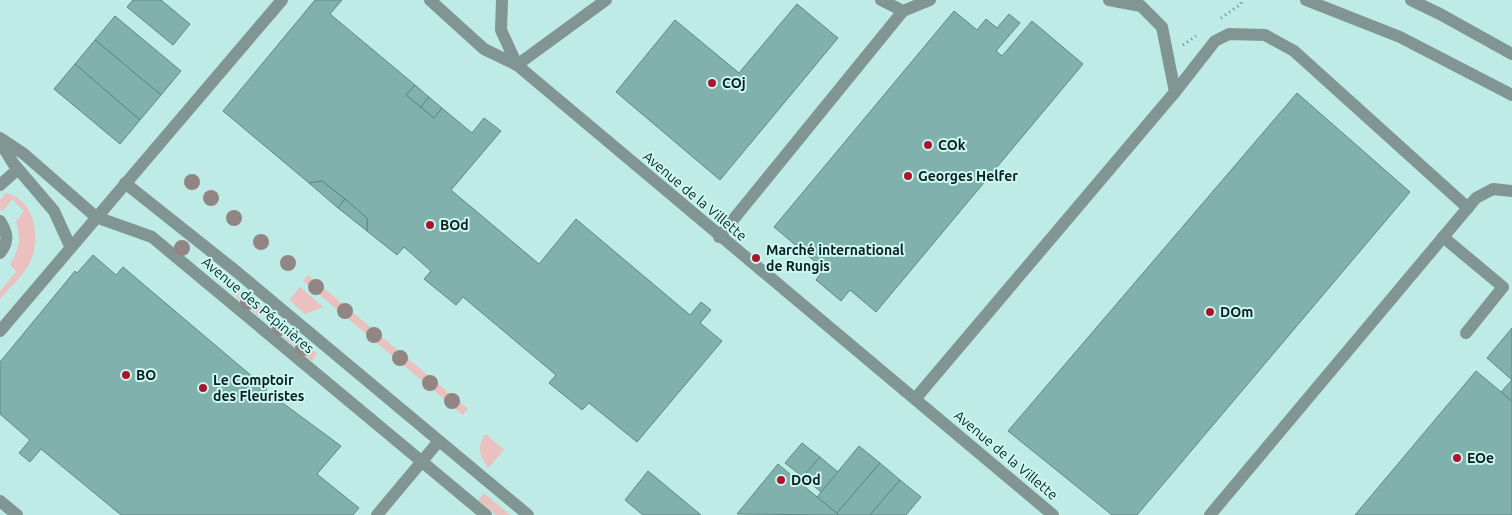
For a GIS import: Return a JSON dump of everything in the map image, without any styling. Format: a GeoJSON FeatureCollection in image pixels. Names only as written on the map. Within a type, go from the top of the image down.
{"type":"FeatureCollection","features":[{"type":"Feature","properties":{"kind":"street"},"geometry":{"type":"LineString","coordinates":[[0,331],[70,246],[282,0]]}},
{"type":"Feature","properties":{"kind":"street","name":"Avenue de la Villette"},"geometry":{"type":"LineString","coordinates":[[430,0],[484,49],[517,65],[719,237],[915,399],[1038,510],[1054,515]]}},
{"type":"Feature","properties":{"kind":"street"},"geometry":{"type":"LineString","coordinates":[[502,0],[501,30],[517,65],[606,0]]}},
{"type":"Feature","properties":{"kind":"street"},"geometry":{"type":"LineString","coordinates":[[881,0],[903,11]]}},
{"type":"Feature","properties":{"kind":"street"},"geometry":{"type":"LineString","coordinates":[[719,237],[903,11],[930,0]]}},
{"type":"Feature","properties":{"kind":"street"},"geometry":{"type":"LineString","coordinates":[[1109,0],[1141,6],[1162,27],[1176,92]]}},
{"type":"Feature","properties":{"kind":"street"},"geometry":{"type":"LineString","coordinates":[[1306,0],[1400,37],[1512,95]]}},
{"type":"Feature","properties":{"kind":"street"},"geometry":{"type":"LineString","coordinates":[[1411,0],[1512,54]]}},
{"type":"Feature","properties":{"kind":"street"},"geometry":{"type":"LineString","coordinates":[[915,399],[1176,92],[1215,41],[1228,34],[1265,35],[1294,51],[1468,208]]}},
{"type":"Feature","properties":{"kind":"street","name":"Avenue des Pépinières"},"geometry":{"type":"LineString","coordinates":[[0,138],[24,154],[96,217],[152,237],[486,515]]}},
{"type":"Feature","properties":{"kind":"street"},"geometry":{"type":"LineString","coordinates":[[0,142],[18,169],[54,211],[70,246]]}},
{"type":"Feature","properties":{"kind":"street"},"geometry":{"type":"LineString","coordinates":[[0,185],[18,169]]}},
{"type":"Feature","properties":{"kind":"street","name":"Avenue des Pépinières"},"geometry":{"type":"LineString","coordinates":[[125,183],[184,228],[528,515]]}},
{"type":"Feature","properties":{"kind":"street"},"geometry":{"type":"LineString","coordinates":[[1210,515],[1476,198],[1493,190],[1512,191]]}},
{"type":"Feature","properties":{"kind":"street"},"geometry":{"type":"LineString","coordinates":[[0,221],[5,229],[7,242],[0,253]]}},
{"type":"Feature","properties":{"kind":"street"},"geometry":{"type":"LineString","coordinates":[[1443,237],[1503,287],[1466,333]]}},
{"type":"Feature","properties":{"kind":"street"},"geometry":{"type":"LineString","coordinates":[[377,515],[439,440]]}},
{"type":"Feature","properties":{"kind":"street"},"geometry":{"type":"LineString","coordinates":[[0,501],[17,515]]}},
{"type":"Feature","properties":{"kind":"shaded area"},"geometry":{"type":"Polygon","coordinates":[[[6,193],[16,197],[29,211],[33,220],[35,240],[29,265],[0,299],[0,291],[16,272],[10,264],[19,243],[16,222],[24,211],[12,199],[3,211],[0,209],[0,200],[6,193]]]}},
{"type":"Feature","properties":{"kind":"shaded area"},"geometry":{"type":"Polygon","coordinates":[[[308,275],[468,409],[463,415],[303,281],[308,275]]]}},
{"type":"Feature","properties":{"kind":"shaded area"},"geometry":{"type":"Polygon","coordinates":[[[300,287],[323,307],[305,314],[289,300],[300,287]]]}},
{"type":"Feature","properties":{"kind":"shaded area"},"geometry":{"type":"Polygon","coordinates":[[[242,290],[264,308],[258,316],[236,297],[242,290]]]}},
{"type":"Feature","properties":{"kind":"shaded area"},"geometry":{"type":"Polygon","coordinates":[[[275,318],[317,354],[312,361],[269,325],[275,318]]]}},
{"type":"Feature","properties":{"kind":"shaded area"},"geometry":{"type":"Polygon","coordinates":[[[486,434],[504,450],[488,468],[480,451],[481,442],[486,434]]]}},
{"type":"Feature","properties":{"kind":"shaded area"},"geometry":{"type":"Polygon","coordinates":[[[484,493],[510,515],[496,515],[478,500],[484,493]]]}},
{"type":"Feature","properties":{"kind":"building"},"geometry":{"type":"Polygon","coordinates":[[[133,0],[161,0],[190,24],[173,45],[127,7],[133,0]]]}},
{"type":"Feature","properties":{"kind":"building","name":"BOd"},"geometry":{"type":"Polygon","coordinates":[[[315,0],[342,0],[330,14],[415,85],[406,95],[434,118],[442,108],[472,133],[484,118],[501,131],[451,190],[539,264],[576,219],[690,315],[701,302],[711,310],[700,323],[722,341],[637,442],[589,403],[582,410],[549,383],[556,375],[463,297],[456,305],[424,279],[431,271],[404,247],[397,255],[367,231],[367,218],[345,199],[322,181],[309,183],[223,111],[315,0]]]}},
{"type":"Feature","properties":{"kind":"building","name":"COj"},"geometry":{"type":"Polygon","coordinates":[[[797,4],[838,38],[720,180],[616,92],[675,20],[739,73],[797,4]]]}},
{"type":"Feature","properties":{"kind":"building","name":"COk"},"geometry":{"type":"Polygon","coordinates":[[[954,11],[977,30],[986,19],[997,28],[1009,14],[1020,23],[996,51],[1002,56],[1032,21],[1083,64],[876,312],[850,290],[841,301],[816,280],[824,269],[774,227],[954,11]]]}},
{"type":"Feature","properties":{"kind":"building"},"geometry":{"type":"Polygon","coordinates":[[[115,16],[181,71],[161,95],[95,40],[115,16]]]}},
{"type":"Feature","properties":{"kind":"building"},"geometry":{"type":"Polygon","coordinates":[[[95,40],[161,95],[140,120],[75,64],[95,40]]]}},
{"type":"Feature","properties":{"kind":"building"},"geometry":{"type":"Polygon","coordinates":[[[75,64],[140,120],[120,144],[54,89],[75,64]]]}},
{"type":"Feature","properties":{"kind":"building"},"geometry":{"type":"Polygon","coordinates":[[[415,85],[429,97],[421,107],[406,95],[415,85]]]}},
{"type":"Feature","properties":{"kind":"building","name":"DOm"},"geometry":{"type":"Polygon","coordinates":[[[1297,93],[1410,192],[1137,515],[1112,515],[1008,431],[1297,93]]]}},
{"type":"Feature","properties":{"kind":"building"},"geometry":{"type":"Polygon","coordinates":[[[429,97],[442,108],[434,118],[421,107],[429,97]]]}},
{"type":"Feature","properties":{"kind":"building"},"geometry":{"type":"Polygon","coordinates":[[[322,181],[345,199],[338,208],[309,183],[322,181]]]}},
{"type":"Feature","properties":{"kind":"building"},"geometry":{"type":"Polygon","coordinates":[[[345,199],[367,218],[367,231],[338,208],[345,199]]]}},
{"type":"Feature","properties":{"kind":"building","name":"BO"},"geometry":{"type":"Polygon","coordinates":[[[93,255],[116,275],[123,267],[267,389],[265,390],[341,446],[317,474],[359,508],[353,515],[121,515],[41,449],[30,462],[19,453],[30,440],[0,414],[0,362],[75,271],[77,273],[93,255]]]}},
{"type":"Feature","properties":{"kind":"building"},"geometry":{"type":"Polygon","coordinates":[[[1512,328],[1512,380],[1487,358],[1512,328]]]}},
{"type":"Feature","properties":{"kind":"building","name":"EOe"},"geometry":{"type":"Polygon","coordinates":[[[1476,371],[1512,401],[1512,515],[1355,515],[1476,371]]]}},
{"type":"Feature","properties":{"kind":"building"},"geometry":{"type":"Polygon","coordinates":[[[1512,380],[1512,401],[1501,392],[1512,380]]]}},
{"type":"Feature","properties":{"kind":"building"},"geometry":{"type":"Polygon","coordinates":[[[802,443],[820,457],[803,477],[785,463],[802,443]]]}},
{"type":"Feature","properties":{"kind":"building"},"geometry":{"type":"Polygon","coordinates":[[[859,446],[880,463],[837,513],[817,497],[859,446]]]}},
{"type":"Feature","properties":{"kind":"building"},"geometry":{"type":"Polygon","coordinates":[[[820,457],[838,472],[821,492],[803,477],[820,457]]]}},
{"type":"Feature","properties":{"kind":"building"},"geometry":{"type":"Polygon","coordinates":[[[880,463],[900,480],[870,515],[839,515],[837,513],[880,463]]]}},
{"type":"Feature","properties":{"kind":"building","name":"DOd"},"geometry":{"type":"Polygon","coordinates":[[[778,464],[817,497],[839,515],[737,514],[778,464]]]}},
{"type":"Feature","properties":{"kind":"building"},"geometry":{"type":"Polygon","coordinates":[[[648,471],[701,515],[643,515],[625,500],[648,471]]]}},
{"type":"Feature","properties":{"kind":"building"},"geometry":{"type":"Polygon","coordinates":[[[900,480],[921,497],[906,515],[870,515],[900,480]]]}},
{"type":"Feature","properties":{"kind":"place","name":"COj"},"geometry":{"type":"Point","coordinates":[712,83]}},
{"type":"Feature","properties":{"kind":"place","name":"COk"},"geometry":{"type":"Point","coordinates":[928,145]}},
{"type":"Feature","properties":{"kind":"place","name":"Georges Helfer"},"geometry":{"type":"Point","coordinates":[908,176]}},
{"type":"Feature","properties":{"kind":"place","name":"BOd"},"geometry":{"type":"Point","coordinates":[430,225]}},
{"type":"Feature","properties":{"kind":"place","name":"Marché international de Rungis"},"geometry":{"type":"Point","coordinates":[756,258]}},
{"type":"Feature","properties":{"kind":"place","name":"DOm"},"geometry":{"type":"Point","coordinates":[1210,312]}},
{"type":"Feature","properties":{"kind":"place","name":"BO"},"geometry":{"type":"Point","coordinates":[126,375]}},
{"type":"Feature","properties":{"kind":"place","name":"Le Comptoir des Fleuristes"},"geometry":{"type":"Point","coordinates":[203,388]}},
{"type":"Feature","properties":{"kind":"place","name":"EOe"},"geometry":{"type":"Point","coordinates":[1457,458]}},
{"type":"Feature","properties":{"kind":"place","name":"DOd"},"geometry":{"type":"Point","coordinates":[781,480]}}]}
